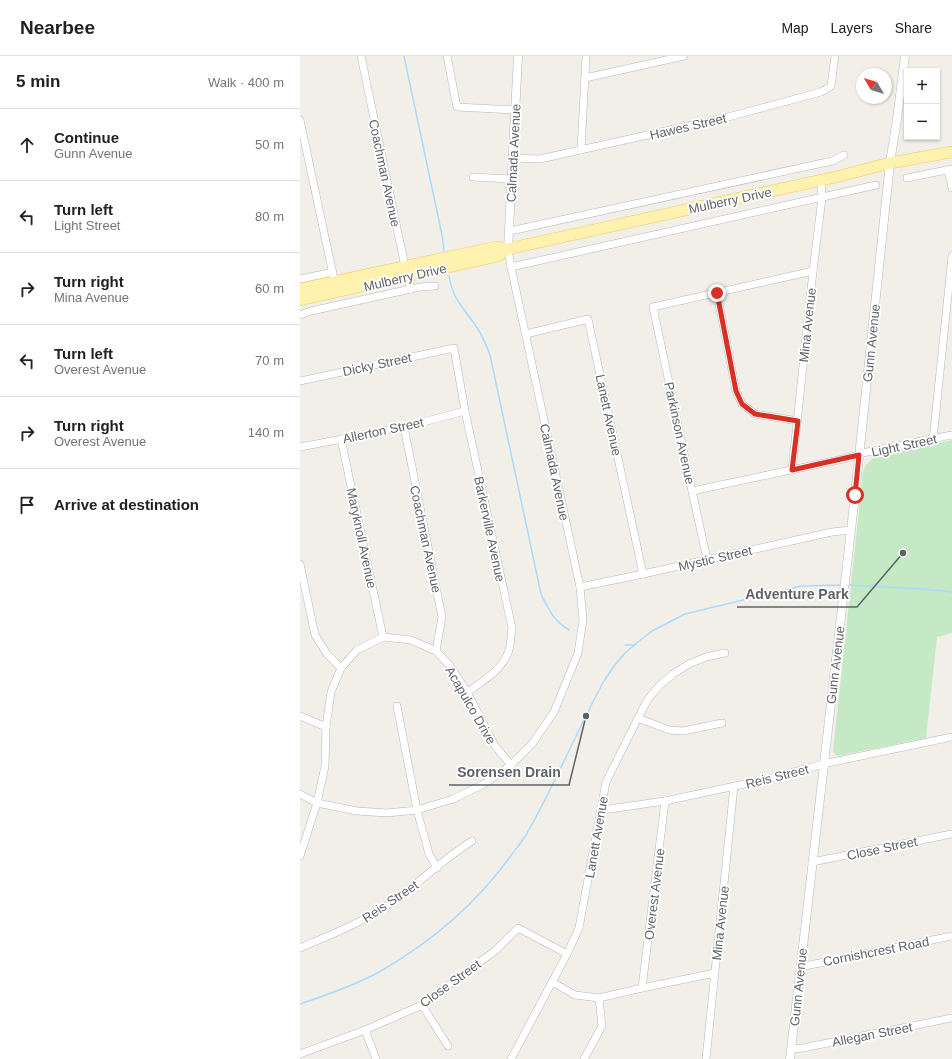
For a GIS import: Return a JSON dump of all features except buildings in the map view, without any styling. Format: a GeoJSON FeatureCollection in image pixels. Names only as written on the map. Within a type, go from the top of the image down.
{"type":"FeatureCollection","features":[{"type":"Feature","properties":{"kind":"main road","name":"Mulberry Drive"},"geometry":{"type":"LineString","coordinates":[[300,289],[498,256],[508,249],[821,180],[890,163],[952,152]]}},
{"type":"Feature","properties":{"kind":"main road","name":"Mulberry Drive"},"geometry":{"type":"LineString","coordinates":[[300,300],[335,282]]}},
{"type":"Feature","properties":{"kind":"street","name":"Coachman Avenue"},"geometry":{"type":"LineString","coordinates":[[361,56],[406,272],[411,289]]}},
{"type":"Feature","properties":{"kind":"street"},"geometry":{"type":"LineString","coordinates":[[447,56],[457,107],[516,110]]}},
{"type":"Feature","properties":{"kind":"street","name":"Calmada Avenue"},"geometry":{"type":"LineString","coordinates":[[300,794],[317,803],[357,811],[387,813],[417,810],[453,799],[484,784],[511,765],[532,744],[554,712],[578,653],[583,620],[580,587],[508,249],[518,56]]}},
{"type":"Feature","properties":{"kind":"street"},"geometry":{"type":"LineString","coordinates":[[581,150],[586,56]]}},
{"type":"Feature","properties":{"kind":"street"},"geometry":{"type":"LineString","coordinates":[[585,78],[684,56]]}},
{"type":"Feature","properties":{"kind":"street","name":"Hawes Street"},"geometry":{"type":"LineString","coordinates":[[513,158],[540,159],[728,117],[820,92],[831,86],[835,56]]}},
{"type":"Feature","properties":{"kind":"street","name":"Gunn Avenue"},"geometry":{"type":"LineString","coordinates":[[790,1059],[851,530],[890,163],[905,56]]}},
{"type":"Feature","properties":{"kind":"street"},"geometry":{"type":"LineString","coordinates":[[300,120],[335,282],[300,279]]}},
{"type":"Feature","properties":{"kind":"street"},"geometry":{"type":"LineString","coordinates":[[510,231],[832,161],[844,155]]}},
{"type":"Feature","properties":{"kind":"street"},"geometry":{"type":"LineString","coordinates":[[907,178],[950,169],[952,188]]}},
{"type":"Feature","properties":{"kind":"street"},"geometry":{"type":"LineString","coordinates":[[474,177],[512,179]]}},
{"type":"Feature","properties":{"kind":"street","name":"Mina Avenue"},"geometry":{"type":"LineString","coordinates":[[792,470],[822,198],[821,180]]}},
{"type":"Feature","properties":{"kind":"street","name":"Mulberry Drive"},"geometry":{"type":"LineString","coordinates":[[511,267],[876,185]]}},
{"type":"Feature","properties":{"kind":"street"},"geometry":{"type":"LineString","coordinates":[[933,440],[952,256]]}},
{"type":"Feature","properties":{"kind":"street"},"geometry":{"type":"LineString","coordinates":[[798,421],[755,414],[742,404],[736,391],[717,293],[813,271]]}},
{"type":"Feature","properties":{"kind":"street"},"geometry":{"type":"LineString","coordinates":[[300,315],[311,311],[411,289],[435,286]]}},
{"type":"Feature","properties":{"kind":"street","name":"Parkinson Avenue"},"geometry":{"type":"LineString","coordinates":[[707,559],[653,307],[717,293]]}},
{"type":"Feature","properties":{"kind":"street","name":"Lanett Avenue"},"geometry":{"type":"LineString","coordinates":[[526,334],[588,319],[643,574]]}},
{"type":"Feature","properties":{"kind":"street","name":"Dicky Street"},"geometry":{"type":"LineString","coordinates":[[300,381],[454,348]]}},
{"type":"Feature","properties":{"kind":"street","name":"Barkerville Avenue"},"geometry":{"type":"LineString","coordinates":[[454,348],[465,411],[512,628],[509,650],[502,664],[491,676],[467,692]]}},
{"type":"Feature","properties":{"kind":"street","name":"Allerton Street"},"geometry":{"type":"LineString","coordinates":[[300,447],[404,427],[465,411]]}},
{"type":"Feature","properties":{"kind":"street","name":"Coachman Avenue"},"geometry":{"type":"LineString","coordinates":[[404,427],[442,616],[436,651]]}},
{"type":"Feature","properties":{"kind":"street","name":"Light Street"},"geometry":{"type":"LineString","coordinates":[[692,492],[952,435]]}},
{"type":"Feature","properties":{"kind":"street","name":"Maryknoll Avenue"},"geometry":{"type":"LineString","coordinates":[[341,439],[383,637]]}},
{"type":"Feature","properties":{"kind":"street","name":"Mystic Street"},"geometry":{"type":"LineString","coordinates":[[580,587],[832,532],[851,530]]}},
{"type":"Feature","properties":{"kind":"street"},"geometry":{"type":"LineString","coordinates":[[300,564],[315,635],[327,654],[341,668]]}},
{"type":"Feature","properties":{"kind":"street"},"geometry":{"type":"LineString","coordinates":[[300,856],[317,803],[325,766],[326,727],[331,692],[341,668],[358,650],[383,637]]}},
{"type":"Feature","properties":{"kind":"street","name":"Acapulco Drive"},"geometry":{"type":"LineString","coordinates":[[383,637],[411,640],[436,651],[450,666],[467,692],[495,746],[511,765]]}},
{"type":"Feature","properties":{"kind":"street","name":"Lanett Avenue"},"geometry":{"type":"LineString","coordinates":[[510,1059],[567,954],[579,928],[606,782],[648,699],[660,685],[673,674],[689,664],[706,657],[725,653]]}},
{"type":"Feature","properties":{"kind":"street"},"geometry":{"type":"LineString","coordinates":[[397,706],[417,810],[429,854],[437,868]]}},
{"type":"Feature","properties":{"kind":"street"},"geometry":{"type":"LineString","coordinates":[[300,716],[326,727]]}},
{"type":"Feature","properties":{"kind":"street"},"geometry":{"type":"LineString","coordinates":[[638,718],[669,730],[683,731],[722,723]]}},
{"type":"Feature","properties":{"kind":"street","name":"Reis Street"},"geometry":{"type":"LineString","coordinates":[[602,810],[665,801],[823,764],[952,737]]}},
{"type":"Feature","properties":{"kind":"street","name":"Mina Avenue"},"geometry":{"type":"LineString","coordinates":[[706,1059],[734,786]]}},
{"type":"Feature","properties":{"kind":"street","name":"Overest Avenue"},"geometry":{"type":"LineString","coordinates":[[642,988],[665,801]]}},
{"type":"Feature","properties":{"kind":"street","name":"Close Street"},"geometry":{"type":"LineString","coordinates":[[812,862],[952,834]]}},
{"type":"Feature","properties":{"kind":"street","name":"Reis Street"},"geometry":{"type":"LineString","coordinates":[[300,948],[359,923],[394,901],[458,850],[472,841]]}},
{"type":"Feature","properties":{"kind":"street","name":"Close Street"},"geometry":{"type":"LineString","coordinates":[[303,1055],[422,1005],[496,950],[518,928],[567,954]]}},
{"type":"Feature","properties":{"kind":"street","name":"Cornishcrest Road"},"geometry":{"type":"LineString","coordinates":[[800,967],[952,936]]}},
{"type":"Feature","properties":{"kind":"street"},"geometry":{"type":"LineString","coordinates":[[552,982],[575,995],[599,998],[715,973]]}},
{"type":"Feature","properties":{"kind":"street"},"geometry":{"type":"LineString","coordinates":[[584,1059],[602,1026],[599,998]]}},
{"type":"Feature","properties":{"kind":"street"},"geometry":{"type":"LineString","coordinates":[[422,1005],[448,1046]]}},
{"type":"Feature","properties":{"kind":"street","name":"Allegan Street"},"geometry":{"type":"LineString","coordinates":[[791,1049],[803,1048],[952,1018]]}},
{"type":"Feature","properties":{"kind":"street"},"geometry":{"type":"LineString","coordinates":[[365,1030],[376,1059]]}},
{"type":"Feature","properties":{"kind":"green space"},"geometry":{"type":"Polygon","coordinates":[[[952,440],[952,633],[937,637],[926,738],[837,756],[833,751],[863,473],[865,466],[873,458],[952,440]]]}},
{"type":"Feature","properties":{"kind":"waterway"},"geometry":{"type":"LineString","coordinates":[[404,56],[442,235],[444,251]]}},
{"type":"Feature","properties":{"kind":"waterway"},"geometry":{"type":"LineString","coordinates":[[449,276],[456,297],[478,329],[490,355],[541,594],[555,618],[569,630]]}},
{"type":"Feature","properties":{"kind":"waterway"},"geometry":{"type":"LineString","coordinates":[[300,1004],[362,981],[400,960],[452,921],[483,891],[520,844],[537,816],[604,681],[625,653],[652,631],[685,614],[801,586],[842,585]]}},
{"type":"Feature","properties":{"kind":"waterway"},"geometry":{"type":"LineString","coordinates":[[847,585],[952,592]]}},
{"type":"Feature","properties":{"kind":"waterway"},"geometry":{"type":"LineString","coordinates":[[625,645],[635,645]]}},
{"type":"Feature","properties":{"kind":"place","name":"Adventure Park"},"geometry":{"type":"Point","coordinates":[903,553]}},
{"type":"Feature","properties":{"kind":"place","name":"Sorensen Drain"},"geometry":{"type":"Point","coordinates":[586,716]}},
{"type":"Feature","properties":{"kind":"route"},"geometry":{"type":"LineString","coordinates":[[717,293],[736,391],[742,404],[755,414],[798,421],[792,470],[859,455],[855,495]]}}]}
